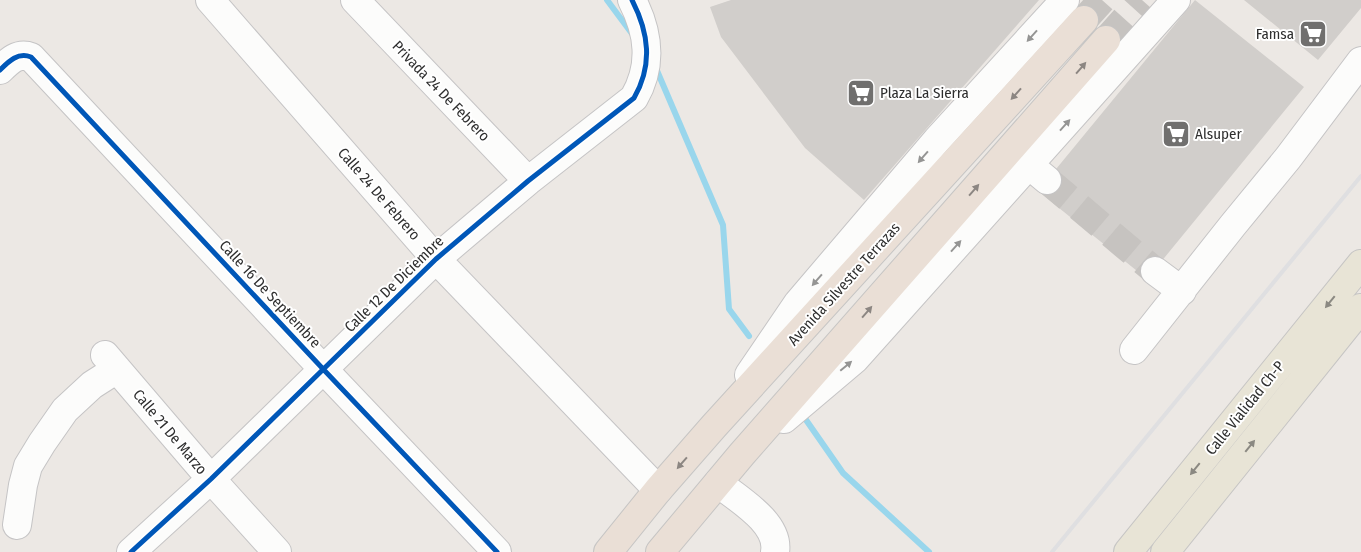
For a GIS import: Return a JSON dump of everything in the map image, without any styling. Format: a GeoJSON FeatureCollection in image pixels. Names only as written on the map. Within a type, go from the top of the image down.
{"type":"FeatureCollection","features":[{"type":"Feature","properties":{"kind":"highway","name":"Avenida Silvestre Terrazas"},"geometry":{"type":"LineString","coordinates":[[608,552],[658,490],[714,426],[1084,20]]}},
{"type":"Feature","properties":{"kind":"highway"},"geometry":{"type":"LineString","coordinates":[[660,552],[742,454],[1106,40]]}},
{"type":"Feature","properties":{"kind":"main road","name":"Calle Vialidad Ch-P"},"geometry":{"type":"LineString","coordinates":[[1136,542],[1361,264]]}},
{"type":"Feature","properties":{"kind":"main road","name":"Calle Vialidad Ch-P"},"geometry":{"type":"LineString","coordinates":[[1166,552],[1361,308]]}},
{"type":"Feature","properties":{"kind":"street","name":"Calle 24 De Febrero"},"geometry":{"type":"LineString","coordinates":[[210,0],[436,259],[658,490]]}},
{"type":"Feature","properties":{"kind":"street","name":"Privada 24 De Febrero"},"geometry":{"type":"LineString","coordinates":[[355,0],[528,181]]}},
{"type":"Feature","properties":{"kind":"street","name":"Calle 12 De Diciembre"},"geometry":{"type":"LineString","coordinates":[[131,552],[211,479],[436,259],[528,181],[634,98],[641,86],[646,53],[645,32],[641,18],[632,0]]}},
{"type":"Feature","properties":{"kind":"street"},"geometry":{"type":"LineString","coordinates":[[714,426],[798,303],[938,140],[1065,0]]}},
{"type":"Feature","properties":{"kind":"street"},"geometry":{"type":"LineString","coordinates":[[742,454],[855,359],[1038,173],[1176,0]]}},
{"type":"Feature","properties":{"kind":"street","name":"Calle 16 De Septiembre"},"geometry":{"type":"LineString","coordinates":[[0,70],[12,59],[24,55],[31,57],[497,552]]}},
{"type":"Feature","properties":{"kind":"street"},"geometry":{"type":"LineString","coordinates":[[1134,350],[1233,224],[1288,158],[1361,61]]}},
{"type":"Feature","properties":{"kind":"street"},"geometry":{"type":"LineString","coordinates":[[1155,271],[1182,291]]}},
{"type":"Feature","properties":{"kind":"street","name":"Calle 21 De Marzo"},"geometry":{"type":"LineString","coordinates":[[17,526],[28,466],[65,410],[92,385],[111,362],[211,479],[277,552]]}},
{"type":"Feature","properties":{"kind":"street"},"geometry":{"type":"LineString","coordinates":[[718,483],[763,520],[774,534],[775,552]]}},
{"type":"Feature","properties":{"kind":"street"},"geometry":{"type":"LineString","coordinates":[[1136,542],[1166,552]]}},
{"type":"Feature","properties":{"kind":"building","name":"Plaza La Sierra"},"geometry":{"type":"Polygon","coordinates":[[[731,0],[1039,0],[864,200],[805,148],[721,37],[710,7],[731,0]]]}},
{"type":"Feature","properties":{"kind":"building","name":"Alsuper"},"geometry":{"type":"Polygon","coordinates":[[[1195,0],[1304,87],[1147,279],[1038,191],[1195,0]]]}},
{"type":"Feature","properties":{"kind":"building","name":"Famsa"},"geometry":{"type":"Polygon","coordinates":[[[1244,0],[1361,0],[1361,8],[1318,60],[1244,0]]]}},
{"type":"Feature","properties":{"kind":"waterway"},"geometry":{"type":"LineString","coordinates":[[607,0],[633,35]]}},
{"type":"Feature","properties":{"kind":"waterway"},"geometry":{"type":"LineString","coordinates":[[655,66],[723,225],[729,309],[749,336]]}},
{"type":"Feature","properties":{"kind":"waterway"},"geometry":{"type":"LineString","coordinates":[[804,417],[843,473],[929,552]]}},
{"type":"Feature","properties":{"kind":"tunnel"},"geometry":{"type":"LineString","coordinates":[[1084,20],[1102,0]]}},
{"type":"Feature","properties":{"kind":"tunnel"},"geometry":{"type":"LineString","coordinates":[[1106,40],[1142,0]]}},
{"type":"Feature","properties":{"kind":"tunnel"},"geometry":{"type":"LineString","coordinates":[[1047,180],[1155,271]]}},
{"type":"Feature","properties":{"kind":"railway"},"geometry":{"type":"LineString","coordinates":[[1052,552],[1361,176]]}},
{"type":"Feature","properties":{"kind":"cycle path"},"geometry":{"type":"LineString","coordinates":[[131,552],[211,479],[436,259],[528,181],[634,98],[644,73],[646,49],[642,25],[632,0]]}},
{"type":"Feature","properties":{"kind":"cycle path"},"geometry":{"type":"LineString","coordinates":[[0,70],[18,57],[31,57],[497,552]]}},
{"type":"Feature","properties":{"kind":"place","name":"Famsa"},"geometry":{"type":"Point","coordinates":[1313,34]}},
{"type":"Feature","properties":{"kind":"place","name":"Plaza La Sierra"},"geometry":{"type":"Point","coordinates":[861,93]}},
{"type":"Feature","properties":{"kind":"place","name":"Alsuper"},"geometry":{"type":"Point","coordinates":[1176,134]}}]}
